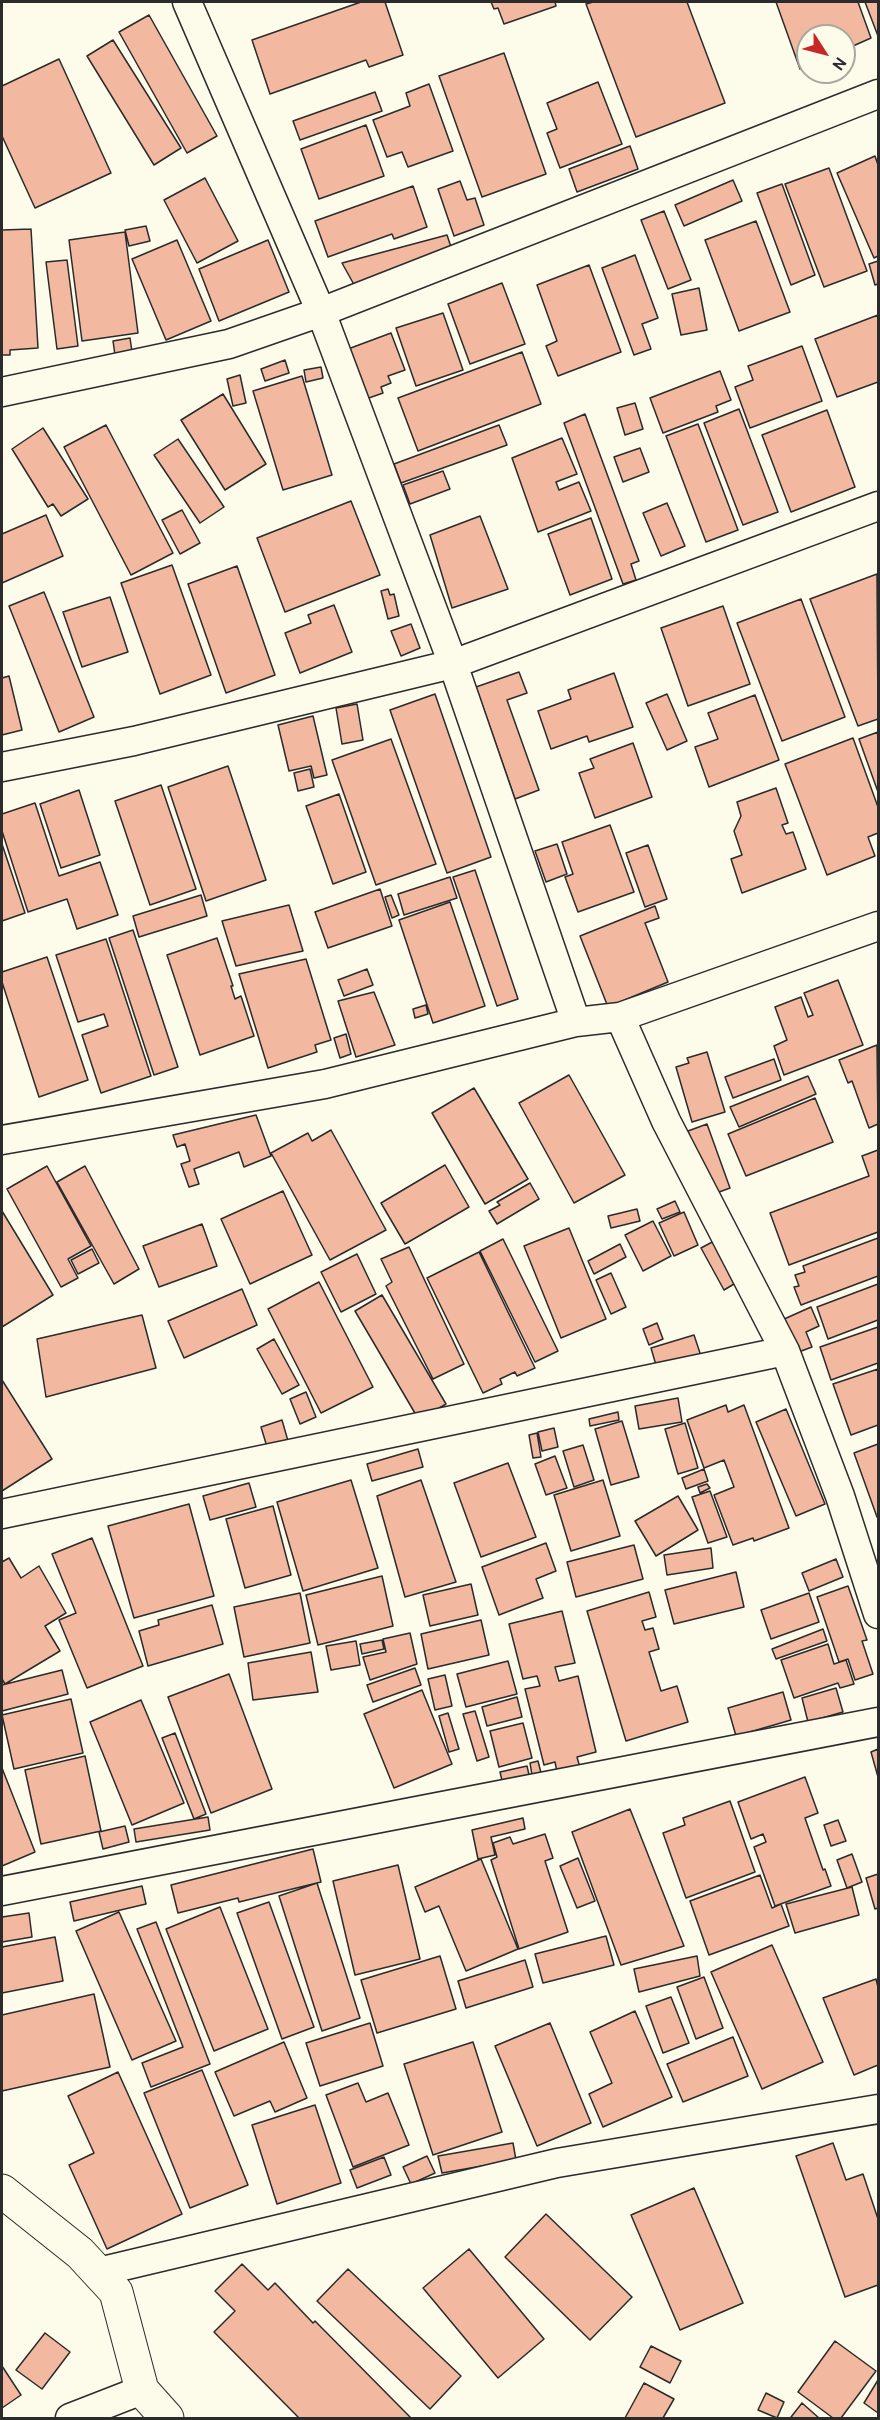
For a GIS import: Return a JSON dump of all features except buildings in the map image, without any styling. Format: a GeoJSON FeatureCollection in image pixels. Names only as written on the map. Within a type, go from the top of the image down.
{"type":"FeatureCollection","features":[{"type":"Feature","properties":{"kind":"street"},"geometry":{"type":"LineString","coordinates":[[187,2],[321,312],[453,664],[576,1022]]}},
{"type":"Feature","properties":{"kind":"street"},"geometry":{"type":"LineString","coordinates":[[2,392],[229,344],[321,312],[879,94]]}},
{"type":"Feature","properties":{"kind":"street"},"geometry":{"type":"LineString","coordinates":[[2,767],[134,741],[453,664],[879,506]]}},
{"type":"Feature","properties":{"kind":"street"},"geometry":{"type":"LineString","coordinates":[[2,1140],[325,1084],[576,1022],[620,1017],[879,926]]}},
{"type":"Feature","properties":{"kind":"street"},"geometry":{"type":"LineString","coordinates":[[620,1017],[666,1121],[784,1351],[840,1496],[879,1614]]}},
{"type":"Feature","properties":{"kind":"street"},"geometry":{"type":"LineString","coordinates":[[2,1514],[784,1351]]}},
{"type":"Feature","properties":{"kind":"street"},"geometry":{"type":"LineString","coordinates":[[2,1891],[879,1722]]}},
{"type":"Feature","properties":{"kind":"street"},"geometry":{"type":"LineString","coordinates":[[98,2272],[557,2163],[879,2109]]}},
{"type":"Feature","properties":{"kind":"street"},"geometry":{"type":"LineString","coordinates":[[2,2191],[80,2253],[116,2292],[142,2390],[167,2418]]}},
{"type":"Feature","properties":{"kind":"street"},"geometry":{"type":"LineString","coordinates":[[70,2418],[142,2390]]}}]}
